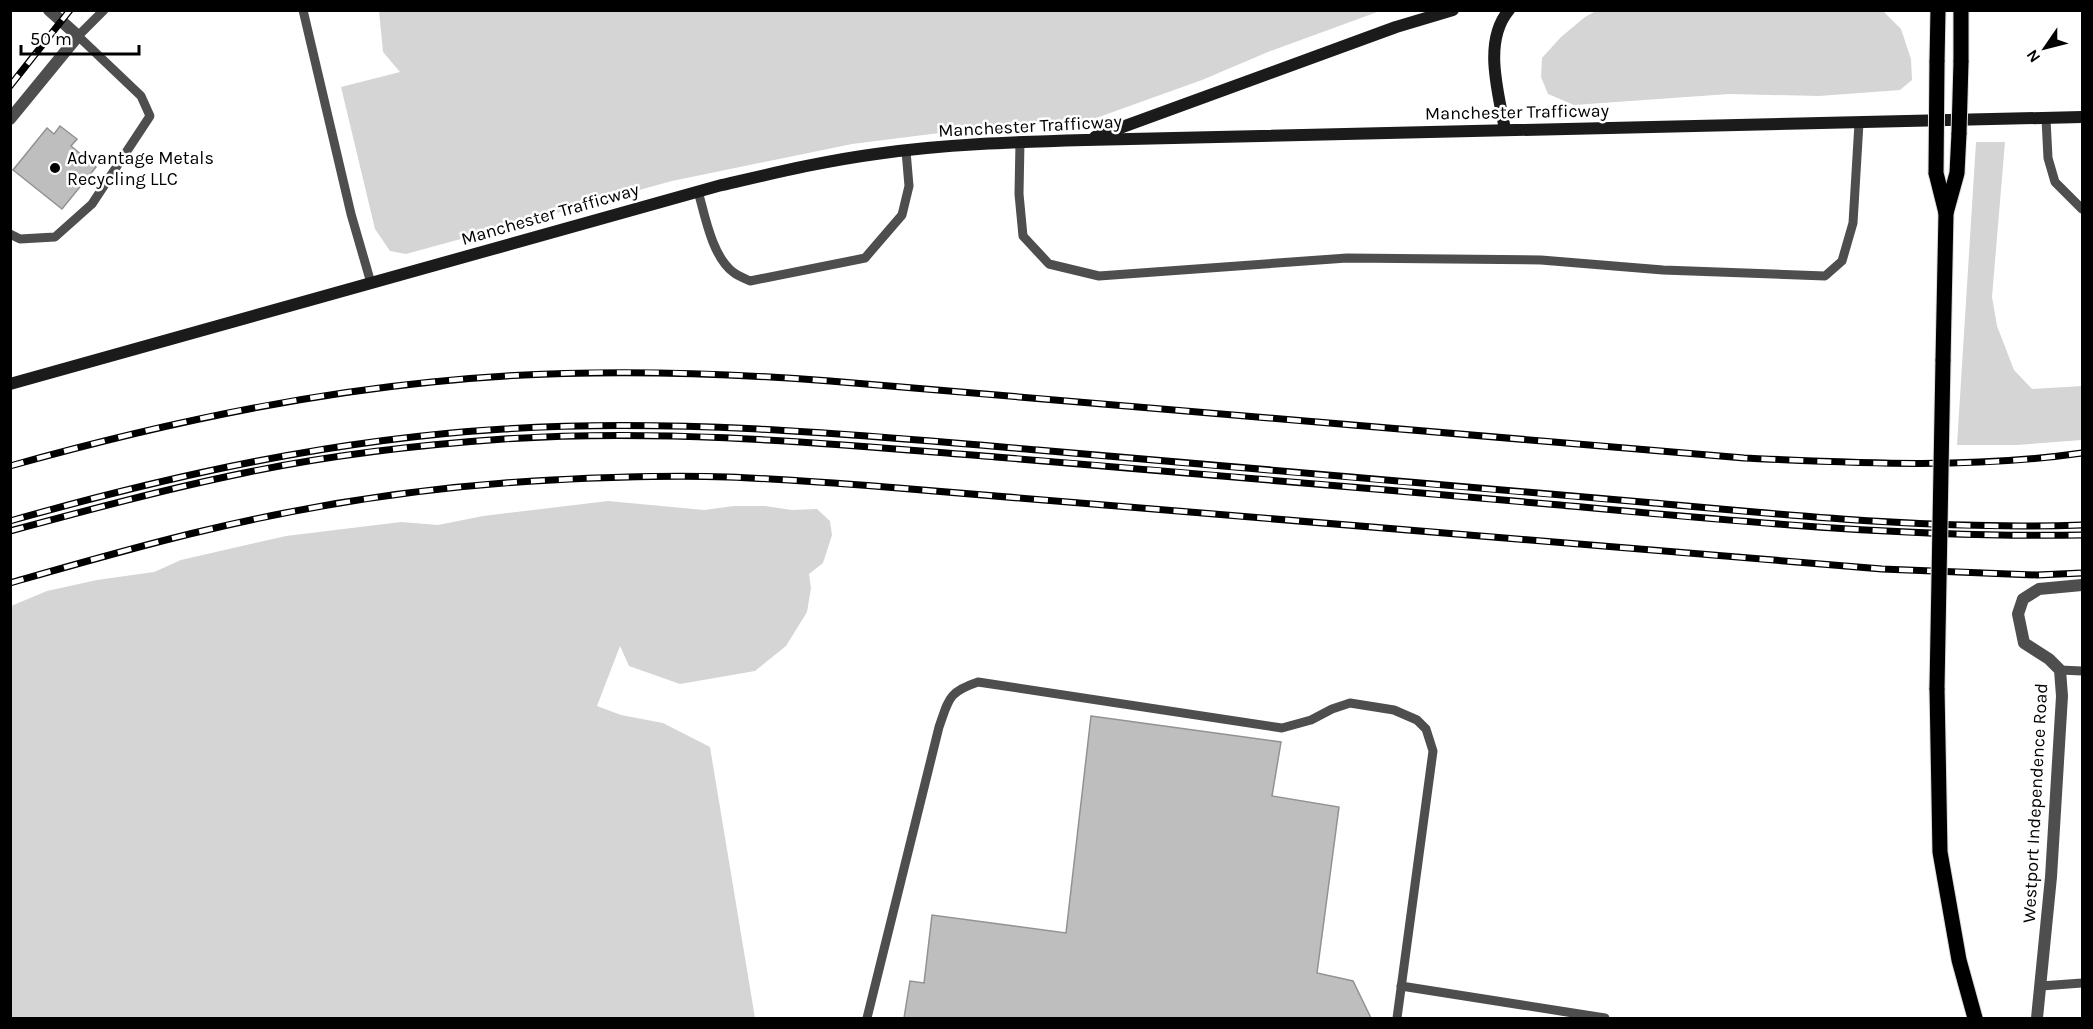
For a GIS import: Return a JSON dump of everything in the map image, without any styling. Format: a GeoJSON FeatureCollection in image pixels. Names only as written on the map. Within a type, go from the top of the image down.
{"type":"FeatureCollection","features":[{"type":"Feature","properties":{"kind":"main road"},"geometry":{"type":"LineString","coordinates":[[1086,140],[1396,27],[1453,10]]}},
{"type":"Feature","properties":{"kind":"main road"},"geometry":{"type":"LineString","coordinates":[[1505,130],[1494,63],[1496,38],[1504,16],[1509,10]]}},
{"type":"Feature","properties":{"kind":"main road"},"geometry":{"type":"LineString","coordinates":[[1938,10],[1936,173],[1946,213]]}},
{"type":"Feature","properties":{"kind":"main road"},"geometry":{"type":"LineString","coordinates":[[1961,10],[1957,173],[1946,213],[1937,688],[1940,852],[1959,960],[1975,1018]]}},
{"type":"Feature","properties":{"kind":"main road","name":"Manchester Trafficway"},"geometry":{"type":"LineString","coordinates":[[10,384],[698,191],[807,165],[906,151],[969,144],[1086,140],[2082,117]]}},
{"type":"Feature","properties":{"kind":"street"},"geometry":{"type":"LineString","coordinates":[[10,119],[78,36],[49,10]]}},
{"type":"Feature","properties":{"kind":"street","name":"Westport Independence Road"},"geometry":{"type":"LineString","coordinates":[[2037,1018],[2051,877],[2062,696],[2060,670],[2049,659],[2024,643],[2018,614],[2023,599],[2039,590],[2082,585]]}},
{"type":"Feature","properties":{"kind":"lane"},"geometry":{"type":"LineString","coordinates":[[10,234],[20,239],[55,237],[92,204],[150,116],[141,96],[78,36],[104,10]]}},
{"type":"Feature","properties":{"kind":"lane"},"geometry":{"type":"LineString","coordinates":[[303,10],[351,214],[371,283]]}},
{"type":"Feature","properties":{"kind":"lane"},"geometry":{"type":"LineString","coordinates":[[2046,119],[2048,158],[2055,182],[2082,209]]}},
{"type":"Feature","properties":{"kind":"lane"},"geometry":{"type":"LineString","coordinates":[[1020,142],[1019,194],[1023,236],[1049,264],[1099,276],[1358,258],[1541,260],[1663,270],[1825,276],[1842,261],[1852,223],[1859,123]]}},
{"type":"Feature","properties":{"kind":"lane"},"geometry":{"type":"LineString","coordinates":[[698,191],[707,226],[719,255],[732,272],[750,281],[865,258],[902,215],[909,186],[906,151]]}},
{"type":"Feature","properties":{"kind":"lane"},"geometry":{"type":"LineString","coordinates":[[2060,670],[2082,671]]}},
{"type":"Feature","properties":{"kind":"lane"},"geometry":{"type":"LineString","coordinates":[[867,1018],[939,727],[948,702],[960,688],[978,682],[1282,728],[1311,720],[1350,703],[1394,710],[1417,720],[1426,729],[1433,751],[1397,1018]]}},
{"type":"Feature","properties":{"kind":"lane"},"geometry":{"type":"LineString","coordinates":[[2041,986],[2082,983]]}},
{"type":"Feature","properties":{"kind":"lane"},"geometry":{"type":"LineString","coordinates":[[1401,986],[1605,1018]]}},
{"type":"Feature","properties":{"kind":"shaded area"},"geometry":{"type":"Polygon","coordinates":[[[379,10],[1380,11],[1268,52],[1202,80],[1085,122],[995,126],[852,144],[672,181],[406,254],[390,251],[375,229],[341,87],[400,72],[383,52],[379,10]]]}},
{"type":"Feature","properties":{"kind":"shaded area"},"geometry":{"type":"Polygon","coordinates":[[[1596,11],[1883,11],[1901,29],[1911,59],[1912,80],[1900,90],[1819,96],[1729,94],[1574,105],[1548,94],[1541,77],[1542,58],[1561,37],[1596,11]]]}},
{"type":"Feature","properties":{"kind":"shaded area"},"geometry":{"type":"Polygon","coordinates":[[[1976,142],[2005,142],[1992,297],[1997,326],[2014,370],[2032,389],[2082,386],[2082,440],[2017,445],[1957,445],[1976,142]]]}},
{"type":"Feature","properties":{"kind":"shaded area"},"geometry":{"type":"Polygon","coordinates":[[[608,501],[704,510],[734,506],[765,506],[792,510],[817,509],[830,521],[832,535],[823,563],[809,574],[811,588],[807,612],[786,646],[755,671],[680,684],[629,666],[620,646],[597,706],[621,715],[663,723],[710,747],[755,1018],[11,1018],[11,606],[47,591],[97,580],[154,572],[181,560],[286,536],[401,522],[438,525],[483,516],[608,501]]]}},
{"type":"Feature","properties":{"kind":"building","name":"Advantage Metals Recycling LLC"},"geometry":{"type":"Polygon","coordinates":[[[60,126],[77,139],[71,146],[96,167],[62,209],[13,170],[47,128],[54,134],[60,126]]]}},
{"type":"Feature","properties":{"kind":"building"},"geometry":{"type":"Polygon","coordinates":[[[1091,716],[1281,742],[1272,796],[1339,807],[1317,973],[1353,981],[1371,1018],[904,1018],[910,981],[924,983],[932,915],[1066,933],[1091,716]]]}},
{"type":"Feature","properties":{"kind":"railway"},"geometry":{"type":"LineString","coordinates":[[10,86],[70,10]]}},
{"type":"Feature","properties":{"kind":"railway"},"geometry":{"type":"LineString","coordinates":[[10,466],[114,438],[272,404],[432,382],[532,375],[631,372],[830,381],[1744,458],[1871,463],[1956,463],[2082,453]]}},
{"type":"Feature","properties":{"kind":"railway"},"geometry":{"type":"LineString","coordinates":[[10,521],[193,474],[317,450],[441,434],[504,429],[638,426],[771,430],[904,439],[1868,521],[1975,526],[2082,525]]}},
{"type":"Feature","properties":{"kind":"railway"},"geometry":{"type":"LineString","coordinates":[[10,531],[186,486],[309,461],[374,451],[471,441],[627,435],[750,439],[873,447],[1821,527],[1952,534],[2082,535]]}},
{"type":"Feature","properties":{"kind":"railway"},"geometry":{"type":"LineString","coordinates":[[10,583],[174,538],[329,505],[418,492],[507,483],[662,476],[748,478],[866,486],[1882,569],[2037,575],[2082,573]]}},
{"type":"Feature","properties":{"kind":"place","name":"Advantage Metals Recycling LLC"},"geometry":{"type":"Point","coordinates":[55,168]}}]}
